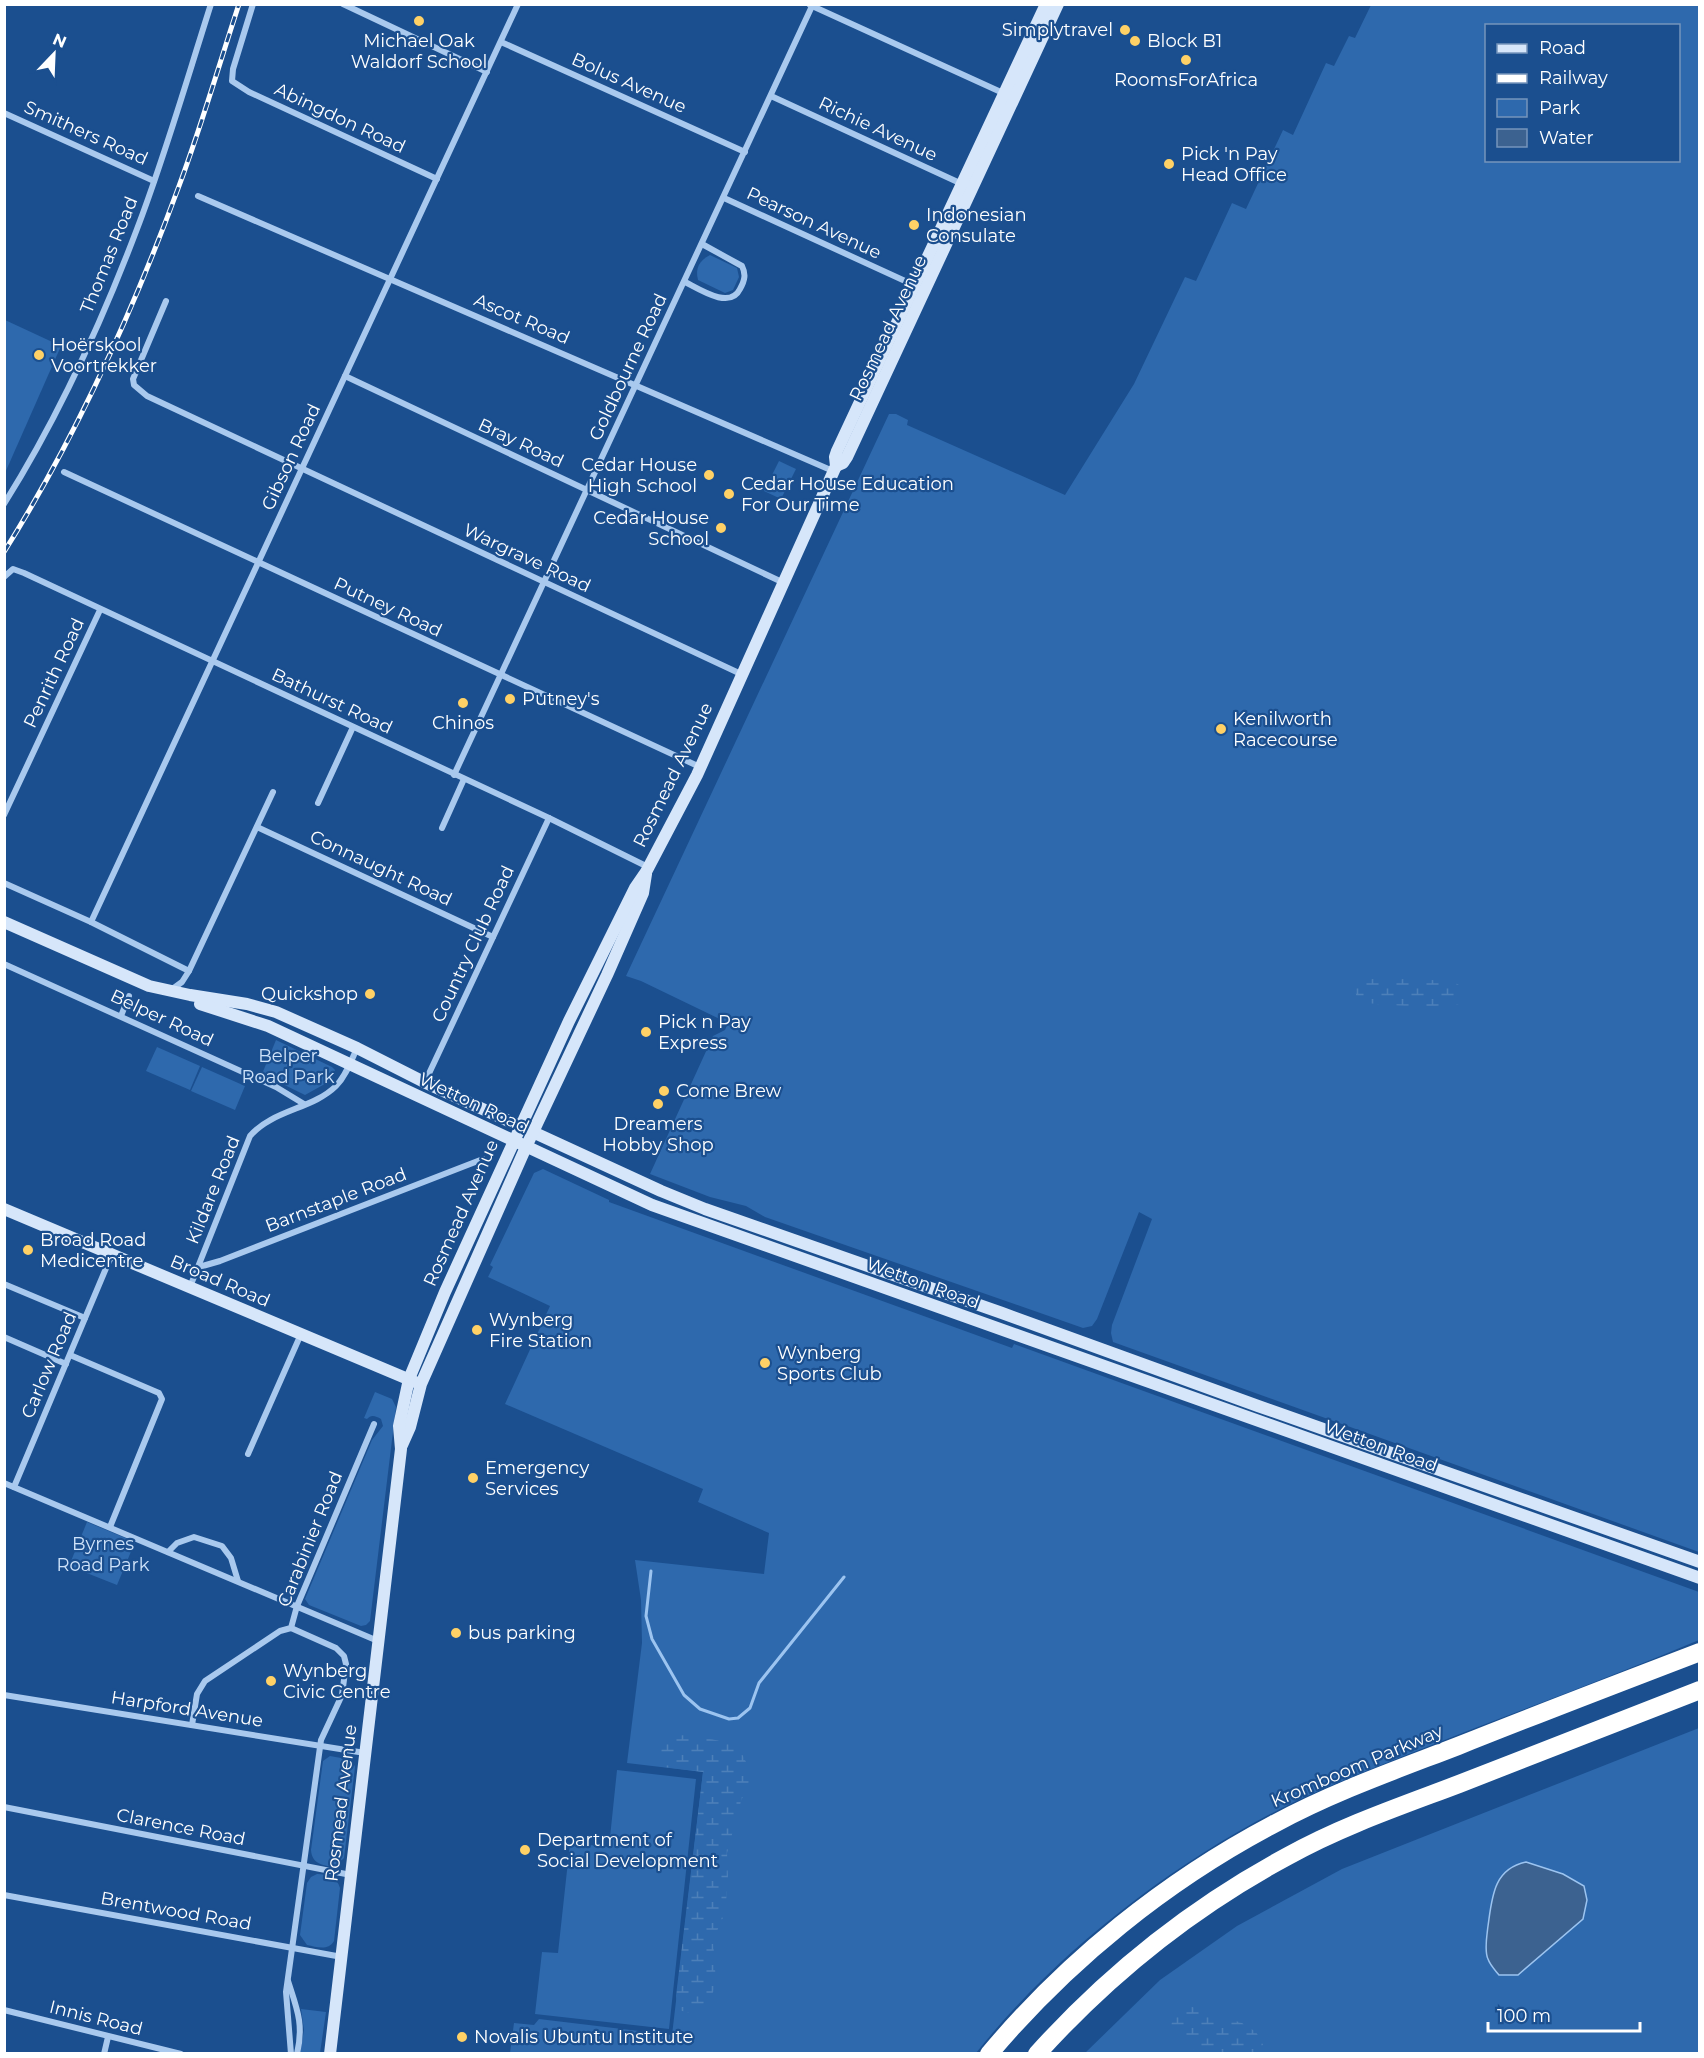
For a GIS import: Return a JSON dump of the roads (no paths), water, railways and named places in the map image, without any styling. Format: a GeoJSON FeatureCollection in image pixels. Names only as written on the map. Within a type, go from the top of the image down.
{"type":"FeatureCollection","features":[{"type":"Feature","properties":{"kind":"highway","name":"Kromboom Parkway"},"geometry":{"type":"LineString","coordinates":[[989,2054],[1029,2009],[1100,1942],[1151,1901],[1234,1846],[1311,1805],[1368,1780],[1700,1652]]}},
{"type":"Feature","properties":{"kind":"highway"},"geometry":{"type":"LineString","coordinates":[[1036,2054],[1085,2003],[1170,1931],[1209,1903],[1288,1856],[1324,1837],[1386,1812],[1700,1690]]}},
{"type":"Feature","properties":{"kind":"main road","name":"Rosmead Avenue"},"geometry":{"type":"LineString","coordinates":[[967,186],[1003,93],[1046,4]]}},
{"type":"Feature","properties":{"kind":"main road","name":"Rosmead Avenue"},"geometry":{"type":"LineString","coordinates":[[330,2054],[400,1449],[399,1426],[409,1379],[448,1284],[569,1021],[635,888],[700,767],[835,468],[837,451],[1058,4]]}},
{"type":"Feature","properties":{"kind":"main road","name":"Rosmead Avenue"},"geometry":{"type":"LineString","coordinates":[[400,1449],[410,1428],[421,1384],[643,893],[647,869]]}},
{"type":"Feature","properties":{"kind":"main road","name":"Wetton Road"},"geometry":{"type":"LineString","coordinates":[[4,922],[170,996],[268,1026],[652,1205],[1700,1578]]}},
{"type":"Feature","properties":{"kind":"main road","name":"Wetton Road"},"geometry":{"type":"LineString","coordinates":[[149,986],[247,1004],[276,1012],[357,1048],[424,1082],[705,1209],[1002,1312],[1269,1410],[1700,1562]]}},
{"type":"Feature","properties":{"kind":"main road","name":"Broad Road"},"geometry":{"type":"LineString","coordinates":[[4,1209],[421,1384]]}},
{"type":"Feature","properties":{"kind":"street","name":"Thomas Road"},"geometry":{"type":"LineString","coordinates":[[4,504],[51,421],[111,294],[154,181],[212,4]]}},
{"type":"Feature","properties":{"kind":"street","name":"Abingdon Road"},"geometry":{"type":"LineString","coordinates":[[253,4],[231,76],[232,81],[249,92],[436,179]]}},
{"type":"Feature","properties":{"kind":"street"},"geometry":{"type":"LineString","coordinates":[[343,4],[487,72]]}},
{"type":"Feature","properties":{"kind":"street","name":"Gibson Road"},"geometry":{"type":"LineString","coordinates":[[91,922],[518,4]]}},
{"type":"Feature","properties":{"kind":"street"},"geometry":{"type":"LineString","coordinates":[[812,5],[1003,93]]}},
{"type":"Feature","properties":{"kind":"street","name":"Goldbourne Road"},"geometry":{"type":"LineString","coordinates":[[454,775],[812,5]]}},
{"type":"Feature","properties":{"kind":"street","name":"Bolus Avenue"},"geometry":{"type":"LineString","coordinates":[[501,42],[745,152]]}},
{"type":"Feature","properties":{"kind":"street","name":"Richie Avenue"},"geometry":{"type":"LineString","coordinates":[[771,96],[967,186]]}},
{"type":"Feature","properties":{"kind":"street","name":"Smithers Road"},"geometry":{"type":"LineString","coordinates":[[4,113],[154,181]]}},
{"type":"Feature","properties":{"kind":"street","name":"Ascot Road"},"geometry":{"type":"LineString","coordinates":[[198,196],[636,385],[835,468]]}},
{"type":"Feature","properties":{"kind":"street","name":"Pearson Avenue"},"geometry":{"type":"LineString","coordinates":[[724,198],[919,287]]}},
{"type":"Feature","properties":{"kind":"street"},"geometry":{"type":"LineString","coordinates":[[685,282],[725,298],[736,295],[739,291],[745,275],[742,266],[737,261],[702,244]]}},
{"type":"Feature","properties":{"kind":"street","name":"Wargrave Road"},"geometry":{"type":"LineString","coordinates":[[166,301],[133,379],[135,385],[147,396],[741,675]]}},
{"type":"Feature","properties":{"kind":"street","name":"Bray Road"},"geometry":{"type":"LineString","coordinates":[[345,376],[782,582]]}},
{"type":"Feature","properties":{"kind":"street","name":"Putney Road"},"geometry":{"type":"LineString","coordinates":[[64,472],[700,767]]}},
{"type":"Feature","properties":{"kind":"street","name":"Bathurst Road"},"geometry":{"type":"LineString","coordinates":[[4,577],[13,569],[18,571],[549,818],[647,869]]}},
{"type":"Feature","properties":{"kind":"street","name":"Penrith Road"},"geometry":{"type":"LineString","coordinates":[[4,815],[100,610]]}},
{"type":"Feature","properties":{"kind":"street"},"geometry":{"type":"LineString","coordinates":[[318,803],[353,727]]}},
{"type":"Feature","properties":{"kind":"street"},"geometry":{"type":"LineString","coordinates":[[442,828],[464,779]]}},
{"type":"Feature","properties":{"kind":"street"},"geometry":{"type":"LineString","coordinates":[[170,990],[182,982],[189,970],[273,792]]}},
{"type":"Feature","properties":{"kind":"street","name":"Country Club Road"},"geometry":{"type":"LineString","coordinates":[[424,1082],[549,818]]}},
{"type":"Feature","properties":{"kind":"street","name":"Connaught Road"},"geometry":{"type":"LineString","coordinates":[[257,827],[493,937]]}},
{"type":"Feature","properties":{"kind":"street"},"geometry":{"type":"LineString","coordinates":[[4,883],[189,970]]}},
{"type":"Feature","properties":{"kind":"street","name":"Belper Road"},"geometry":{"type":"LineString","coordinates":[[4,964],[276,1087],[304,1104]]}},
{"type":"Feature","properties":{"kind":"street"},"geometry":{"type":"LineString","coordinates":[[189,970],[187,982],[190,995]]}},
{"type":"Feature","properties":{"kind":"street"},"geometry":{"type":"LineString","coordinates":[[121,1016],[129,996]]}},
{"type":"Feature","properties":{"kind":"street","name":"Kildare Road"},"geometry":{"type":"LineString","coordinates":[[190,1288],[250,1136],[266,1121],[332,1090],[341,1081],[357,1048]]}},
{"type":"Feature","properties":{"kind":"street","name":"Barnstaple Road"},"geometry":{"type":"LineString","coordinates":[[199,1267],[483,1159]]}},
{"type":"Feature","properties":{"kind":"street","name":"Carlow Road"},"geometry":{"type":"LineString","coordinates":[[14,1486],[112,1254]]}},
{"type":"Feature","properties":{"kind":"street"},"geometry":{"type":"LineString","coordinates":[[4,1284],[85,1318]]}},
{"type":"Feature","properties":{"kind":"street"},"geometry":{"type":"LineString","coordinates":[[248,1454],[301,1334]]}},
{"type":"Feature","properties":{"kind":"street"},"geometry":{"type":"LineString","coordinates":[[4,1337],[66,1365]]}},
{"type":"Feature","properties":{"kind":"street"},"geometry":{"type":"LineString","coordinates":[[70,1355],[159,1393],[162,1399],[110,1527]]}},
{"type":"Feature","properties":{"kind":"street","name":"Carabinier Road"},"geometry":{"type":"LineString","coordinates":[[192,1725],[197,1694],[205,1681],[280,1631],[291,1628],[297,1606],[374,1424]]}},
{"type":"Feature","properties":{"kind":"street"},"geometry":{"type":"LineString","coordinates":[[4,1483],[378,1641]]}},
{"type":"Feature","properties":{"kind":"street"},"geometry":{"type":"LineString","coordinates":[[168,1552],[177,1543],[194,1537],[222,1546],[231,1558],[238,1581]]}},
{"type":"Feature","properties":{"kind":"street","name":"Rosmead Avenue"},"geometry":{"type":"LineString","coordinates":[[291,1628],[336,1648],[346,1660],[342,1695],[322,1733],[286,1997],[291,2054]]}},
{"type":"Feature","properties":{"kind":"street","name":"Harpford Avenue"},"geometry":{"type":"LineString","coordinates":[[4,1695],[365,1753]]}},
{"type":"Feature","properties":{"kind":"street","name":"Clarence Road"},"geometry":{"type":"LineString","coordinates":[[4,1807],[351,1875]]}},
{"type":"Feature","properties":{"kind":"street","name":"Brentwood Road"},"geometry":{"type":"LineString","coordinates":[[4,1895],[342,1957]]}},
{"type":"Feature","properties":{"kind":"street","name":"Rosmead Avenue"},"geometry":{"type":"LineString","coordinates":[[288,1981],[300,2017],[297,2054]]}},
{"type":"Feature","properties":{"kind":"street","name":"Innis Road"},"geometry":{"type":"LineString","coordinates":[[4,2010],[181,2054]]}},
{"type":"Feature","properties":{"kind":"street"},"geometry":{"type":"LineString","coordinates":[[104,2054],[108,2037]]}},
{"type":"Feature","properties":{"kind":"water"},"geometry":{"type":"Polygon","coordinates":[[[1526,1862],[1563,1874],[1584,1886],[1587,1900],[1583,1919],[1518,1975],[1499,1975],[1490,1963],[1486,1952],[1493,1895],[1496,1886],[1507,1871],[1526,1862]]]}},
{"type":"Feature","properties":{"kind":"waterway"},"geometry":{"type":"LineString","coordinates":[[651,1571],[646,1616],[652,1639],[684,1695],[700,1709],[729,1719],[738,1718],[750,1708],[759,1683],[844,1577]]}},
{"type":"Feature","properties":{"kind":"railway"},"geometry":{"type":"LineString","coordinates":[[4,552],[79,419],[122,328],[187,164],[239,4]]}},
{"type":"Feature","properties":{"kind":"place","name":"Michael Oak Waldorf School"},"geometry":{"type":"Point","coordinates":[419,21]}},
{"type":"Feature","properties":{"kind":"place","name":"Simplytravel"},"geometry":{"type":"Point","coordinates":[1125,30]}},
{"type":"Feature","properties":{"kind":"place","name":"Block B1"},"geometry":{"type":"Point","coordinates":[1135,41]}},
{"type":"Feature","properties":{"kind":"place","name":"RoomsForAfrica"},"geometry":{"type":"Point","coordinates":[1186,60]}},
{"type":"Feature","properties":{"kind":"place","name":"Pick 'n Pay Head Office"},"geometry":{"type":"Point","coordinates":[1169,164]}},
{"type":"Feature","properties":{"kind":"place","name":"Indonesian Consulate"},"geometry":{"type":"Point","coordinates":[914,225]}},
{"type":"Feature","properties":{"kind":"place","name":"Hoërskool Voortrekker"},"geometry":{"type":"Point","coordinates":[39,355]}},
{"type":"Feature","properties":{"kind":"place","name":"Cedar House High School"},"geometry":{"type":"Point","coordinates":[709,475]}},
{"type":"Feature","properties":{"kind":"place","name":"Cedar House Education For Our Time"},"geometry":{"type":"Point","coordinates":[729,494]}},
{"type":"Feature","properties":{"kind":"place","name":"Cedar House School"},"geometry":{"type":"Point","coordinates":[721,528]}},
{"type":"Feature","properties":{"kind":"place","name":"Putney's"},"geometry":{"type":"Point","coordinates":[510,699]}},
{"type":"Feature","properties":{"kind":"place","name":"Chinos"},"geometry":{"type":"Point","coordinates":[463,703]}},
{"type":"Feature","properties":{"kind":"place","name":"Kenilworth Racecourse"},"geometry":{"type":"Point","coordinates":[1221,729]}},
{"type":"Feature","properties":{"kind":"place","name":"Quickshop"},"geometry":{"type":"Point","coordinates":[370,994]}},
{"type":"Feature","properties":{"kind":"place","name":"Pick n Pay Express"},"geometry":{"type":"Point","coordinates":[646,1032]}},
{"type":"Feature","properties":{"kind":"place","name":"Come Brew"},"geometry":{"type":"Point","coordinates":[664,1091]}},
{"type":"Feature","properties":{"kind":"place","name":"Dreamers Hobby Shop"},"geometry":{"type":"Point","coordinates":[658,1104]}},
{"type":"Feature","properties":{"kind":"place","name":"Broad Road Medicentre"},"geometry":{"type":"Point","coordinates":[28,1250]}},
{"type":"Feature","properties":{"kind":"place","name":"Wynberg Fire Station"},"geometry":{"type":"Point","coordinates":[477,1330]}},
{"type":"Feature","properties":{"kind":"place","name":"Wynberg Sports Club"},"geometry":{"type":"Point","coordinates":[765,1363]}},
{"type":"Feature","properties":{"kind":"place","name":"Emergency Services"},"geometry":{"type":"Point","coordinates":[473,1478]}},
{"type":"Feature","properties":{"kind":"place","name":"bus parking"},"geometry":{"type":"Point","coordinates":[456,1633]}},
{"type":"Feature","properties":{"kind":"place","name":"Wynberg Civic Centre"},"geometry":{"type":"Point","coordinates":[271,1681]}},
{"type":"Feature","properties":{"kind":"place","name":"Department of Social Development"},"geometry":{"type":"Point","coordinates":[525,1850]}},
{"type":"Feature","properties":{"kind":"place","name":"Novalis Ubuntu Institute"},"geometry":{"type":"Point","coordinates":[462,2037]}},
{"type":"Feature","properties":{"kind":"park label","name":"Belper Road Park"},"geometry":{"type":"Point","coordinates":[288,1066]}},
{"type":"Feature","properties":{"kind":"park label","name":"Byrnes Road Park"},"geometry":{"type":"Point","coordinates":[103,1554]}}]}
